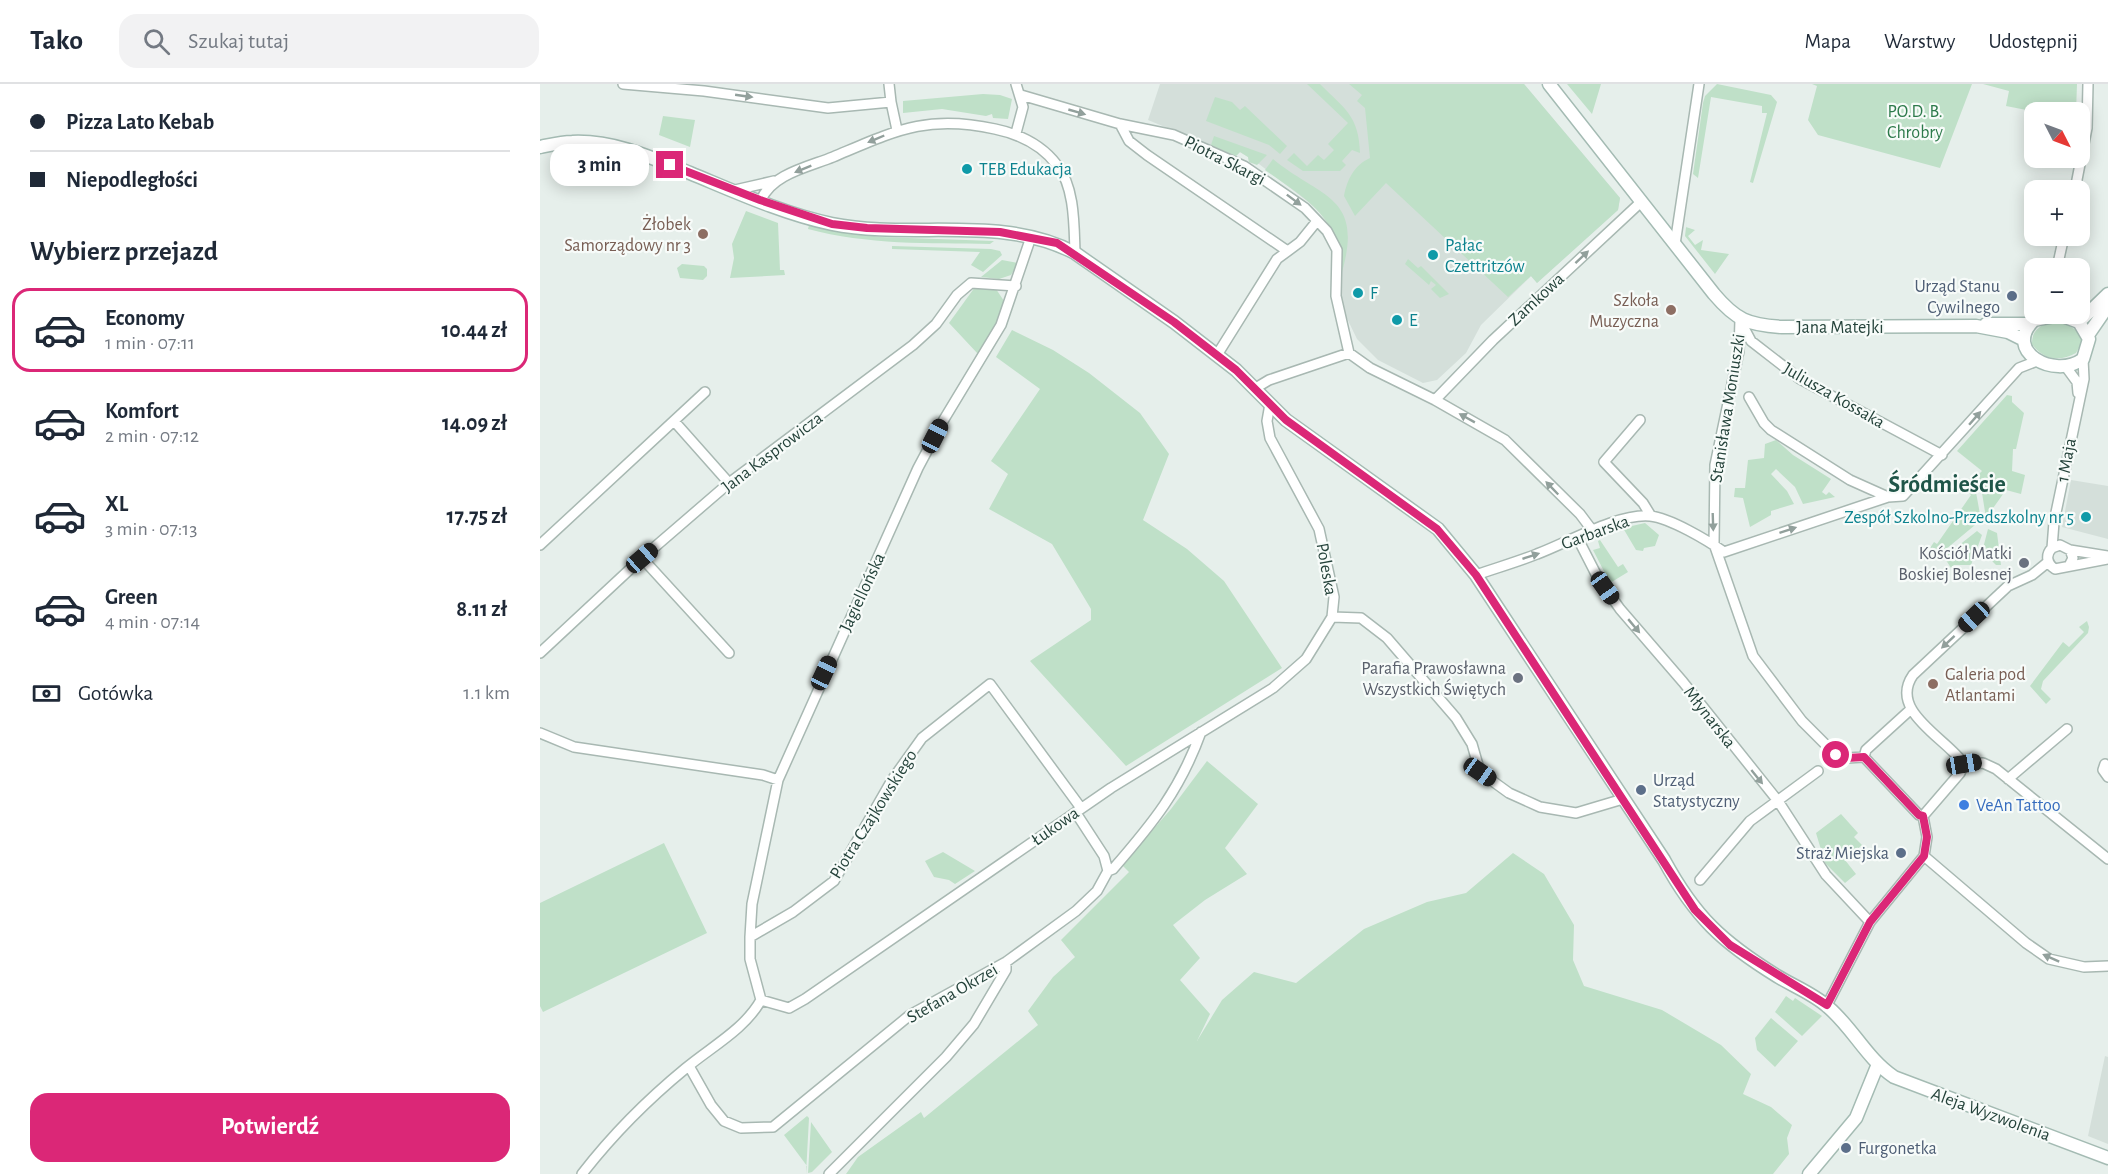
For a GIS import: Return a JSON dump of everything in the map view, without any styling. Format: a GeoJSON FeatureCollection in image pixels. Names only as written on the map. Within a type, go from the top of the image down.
{"type":"FeatureCollection","features":[{"type":"Feature","properties":{"kind":"street"},"geometry":{"type":"LineString","coordinates":[[623,84],[704,91],[828,108],[891,102]]}},
{"type":"Feature","properties":{"kind":"street"},"geometry":{"type":"LineString","coordinates":[[889,84],[897,130]]}},
{"type":"Feature","properties":{"kind":"street"},"geometry":{"type":"LineString","coordinates":[[1016,84],[1023,107],[1016,133]]}},
{"type":"Feature","properties":{"kind":"street"},"geometry":{"type":"LineString","coordinates":[[1549,84],[1716,296],[1740,320]]}},
{"type":"Feature","properties":{"kind":"street"},"geometry":{"type":"LineString","coordinates":[[1675,244],[1699,84]]}},
{"type":"Feature","properties":{"kind":"street"},"geometry":{"type":"LineString","coordinates":[[2077,180],[2087,128],[2088,84]]}},
{"type":"Feature","properties":{"kind":"street","name":"Piotra Skargi"},"geometry":{"type":"LineString","coordinates":[[1021,96],[1120,124],[1174,135],[1244,166],[1290,197],[1334,240],[1337,250],[1336,296],[1349,353]]}},
{"type":"Feature","properties":{"kind":"street"},"geometry":{"type":"LineString","coordinates":[[735,190],[774,181],[897,130],[930,122],[949,122],[1016,133],[1057,164],[1063,176],[1073,217],[1075,254]]}},
{"type":"Feature","properties":{"kind":"street"},"geometry":{"type":"LineString","coordinates":[[1120,124],[1129,141],[1147,155],[1286,250]]}},
{"type":"Feature","properties":{"kind":"street","name":"Aleja Wyzwolenia"},"geometry":{"type":"LineString","coordinates":[[540,147],[572,142],[632,150],[760,200],[816,219],[867,228],[1000,232],[1057,243],[1075,254],[1217,355],[1270,404],[1330,453],[1437,529],[1476,575],[1664,860],[1684,896],[1703,920],[1745,955],[1827,1005],[1878,1064],[1894,1077],[2108,1158]]}},
{"type":"Feature","properties":{"kind":"street"},"geometry":{"type":"LineString","coordinates":[[760,200],[774,181]]}},
{"type":"Feature","properties":{"kind":"street","name":"Zamkowa"},"geometry":{"type":"LineString","coordinates":[[1435,400],[1493,340],[1641,202]]}},
{"type":"Feature","properties":{"kind":"street"},"geometry":{"type":"LineString","coordinates":[[1217,355],[1272,267],[1286,250],[1300,242],[1317,221]]}},
{"type":"Feature","properties":{"kind":"street","name":"Jagiellońska"},"geometry":{"type":"LineString","coordinates":[[761,1000],[750,959],[752,904],[778,780],[918,468],[943,421],[1001,325],[1031,237]]}},
{"type":"Feature","properties":{"kind":"street","name":"Jana Kasprowicza"},"geometry":{"type":"LineString","coordinates":[[540,653],[642,558],[729,483],[913,345],[936,324],[957,295],[971,283],[1016,286]]}},
{"type":"Feature","properties":{"kind":"street"},"geometry":{"type":"LineString","coordinates":[[2090,311],[2108,294]]}},
{"type":"Feature","properties":{"kind":"street"},"geometry":{"type":"LineString","coordinates":[[2088,335],[2108,306]]}},
{"type":"Feature","properties":{"kind":"street","name":"Jana Matejki"},"geometry":{"type":"LineString","coordinates":[[1740,320],[1782,327],[1976,326],[2024,319]]}},
{"type":"Feature","properties":{"kind":"street","name":"Juliusza Kossaka"},"geometry":{"type":"LineString","coordinates":[[1740,320],[1750,341],[1800,379],[1942,455]]}},
{"type":"Feature","properties":{"kind":"street","name":"Stanisława Moniuszki"},"geometry":{"type":"LineString","coordinates":[[1740,320],[1739,351],[1715,465],[1714,544],[1753,656],[1806,726],[1836,755],[1847,758],[1864,757]]}},
{"type":"Feature","properties":{"kind":"street"},"geometry":{"type":"LineString","coordinates":[[2033,324],[2024,340],[2026,348],[2037,361]]}},
{"type":"Feature","properties":{"kind":"street"},"geometry":{"type":"LineString","coordinates":[[1749,397],[1764,423],[1771,430],[1850,480],[1888,497],[1903,495],[1942,455],[2019,368],[2037,361],[2066,367],[2083,358],[2089,346],[2088,335],[2080,324]]}},
{"type":"Feature","properties":{"kind":"street","name":"Jana Matejki"},"geometry":{"type":"LineString","coordinates":[[1976,326],[2008,332],[2024,340]]}},
{"type":"Feature","properties":{"kind":"street"},"geometry":{"type":"LineString","coordinates":[[1254,389],[1269,380],[1349,353],[1370,368],[1435,400],[1505,440],[1580,514],[1592,530]]}},
{"type":"Feature","properties":{"kind":"street","name":"1 Maja"},"geometry":{"type":"LineString","coordinates":[[2052,548],[2054,522],[2084,379],[2083,358]]}},
{"type":"Feature","properties":{"kind":"street"},"geometry":{"type":"LineString","coordinates":[[2066,367],[2078,382],[2079,398]]}},
{"type":"Feature","properties":{"kind":"street"},"geometry":{"type":"LineString","coordinates":[[540,545],[705,392]]}},
{"type":"Feature","properties":{"kind":"street","name":"Poleska"},"geometry":{"type":"LineString","coordinates":[[1270,404],[1267,421],[1270,438],[1319,530],[1334,597],[1332,617],[1361,618],[1387,638],[1456,718],[1472,744],[1480,772],[1509,792],[1540,807],[1576,813],[1623,799]]}},
{"type":"Feature","properties":{"kind":"street"},"geometry":{"type":"LineString","coordinates":[[1640,420],[1604,462],[1643,503],[1651,516]]}},
{"type":"Feature","properties":{"kind":"street"},"geometry":{"type":"LineString","coordinates":[[674,421],[729,483]]}},
{"type":"Feature","properties":{"kind":"street","name":"Garbarska"},"geometry":{"type":"LineString","coordinates":[[1476,575],[1536,555],[1592,530],[1637,517],[1651,516],[1714,544],[1724,552],[1888,497]]}},
{"type":"Feature","properties":{"kind":"street"},"geometry":{"type":"LineString","coordinates":[[2054,522],[2073,558],[2069,566]]}},
{"type":"Feature","properties":{"kind":"street","name":"Młynarska"},"geometry":{"type":"LineString","coordinates":[[1577,537],[1598,578],[1620,609],[1683,682],[1778,801],[1826,874],[1870,922]]}},
{"type":"Feature","properties":{"kind":"street"},"geometry":{"type":"LineString","coordinates":[[2108,557],[2067,548],[2052,548],[2048,562],[2040,570],[2008,586],[1913,675],[1905,694],[1910,710],[1964,764],[1983,763],[2008,779],[2108,859]]}},
{"type":"Feature","properties":{"kind":"street"},"geometry":{"type":"LineString","coordinates":[[2048,562],[2055,569],[2108,557]]}},
{"type":"Feature","properties":{"kind":"street"},"geometry":{"type":"LineString","coordinates":[[642,558],[729,653]]}},
{"type":"Feature","properties":{"kind":"street","name":"Łukowa"},"geometry":{"type":"LineString","coordinates":[[761,1000],[789,1008],[805,999],[1079,811],[1273,688],[1305,659],[1332,617]]}},
{"type":"Feature","properties":{"kind":"street","name":"Piotra Czajkowskiego"},"geometry":{"type":"LineString","coordinates":[[750,937],[793,912],[834,881],[887,788],[916,746],[933,727],[990,684],[1079,811]]}},
{"type":"Feature","properties":{"kind":"street"},"geometry":{"type":"LineString","coordinates":[[1910,710],[1866,750],[1864,757],[1919,815],[1923,816]]}},
{"type":"Feature","properties":{"kind":"street"},"geometry":{"type":"LineString","coordinates":[[2008,779],[2067,729]]}},
{"type":"Feature","properties":{"kind":"street"},"geometry":{"type":"LineString","coordinates":[[1006,962],[1076,911],[1097,891],[1108,871],[1113,869],[1167,804],[1189,763],[1201,732]]}},
{"type":"Feature","properties":{"kind":"street"},"geometry":{"type":"LineString","coordinates":[[540,733],[574,747],[763,775],[778,780]]}},
{"type":"Feature","properties":{"kind":"street"},"geometry":{"type":"LineString","coordinates":[[1923,816],[1960,773],[1964,764]]}},
{"type":"Feature","properties":{"kind":"street"},"geometry":{"type":"LineString","coordinates":[[2105,764],[2103,770],[2108,777]]}},
{"type":"Feature","properties":{"kind":"street"},"geometry":{"type":"LineString","coordinates":[[1700,880],[1745,826],[1818,771]]}},
{"type":"Feature","properties":{"kind":"street"},"geometry":{"type":"LineString","coordinates":[[1079,811],[1104,856],[1108,871]]}},
{"type":"Feature","properties":{"kind":"street"},"geometry":{"type":"LineString","coordinates":[[1827,1005],[1870,922],[1924,856],[1927,837],[1923,816]]}},
{"type":"Feature","properties":{"kind":"street"},"geometry":{"type":"LineString","coordinates":[[1924,856],[2026,943],[2049,959],[2078,966],[2108,966]]}},
{"type":"Feature","properties":{"kind":"street","name":"Stefana Okrzei"},"geometry":{"type":"LineString","coordinates":[[689,1066],[711,1105],[724,1121],[741,1128],[773,1127],[910,1015],[1006,962],[1006,970],[974,1024],[946,1058],[829,1174]]}},
{"type":"Feature","properties":{"kind":"street"},"geometry":{"type":"LineString","coordinates":[[582,1174],[622,1125],[747,1019],[761,1000]]}},
{"type":"Feature","properties":{"kind":"street"},"geometry":{"type":"LineString","coordinates":[[1815,1172],[1856,1118],[1878,1064]]}},
{"type":"Feature","properties":{"kind":"shaded area"},"geometry":{"type":"Polygon","coordinates":[[[1160,84],[1524,84],[1620,198],[1618,210],[1537,283],[1531,276],[1481,325],[1466,353],[1437,380],[1423,383],[1378,360],[1357,339],[1341,306],[1341,250],[1332,228],[1320,211],[1259,164],[1249,162],[1248,157],[1240,152],[1236,156],[1148,120],[1160,84]]]}},
{"type":"Feature","properties":{"kind":"shaded area","name":"Zespół Szkolno-Przedszkolny nr 5"},"geometry":{"type":"Polygon","coordinates":[[[2071,480],[2108,486],[2108,539],[2062,527],[2071,480]]]}},
{"type":"Feature","properties":{"kind":"shaded area"},"geometry":{"type":"Polygon","coordinates":[[[2105,1056],[2108,1057],[2108,1144],[2088,1136],[2105,1056]]]}},
{"type":"Feature","properties":{"kind":"green space"},"geometry":{"type":"Polygon","coordinates":[[[1307,84],[1320,84],[1349,114],[1357,130],[1360,153],[1352,150],[1342,161],[1346,165],[1340,171],[1303,171],[1287,160],[1294,153],[1307,166],[1318,155],[1324,160],[1334,150],[1328,144],[1348,123],[1307,84]]]}},
{"type":"Feature","properties":{"kind":"green space"},"geometry":{"type":"Polygon","coordinates":[[[1349,84],[1524,84],[1620,198],[1618,210],[1537,283],[1531,276],[1508,297],[1386,183],[1355,216],[1344,196],[1345,190],[1356,169],[1370,158],[1365,108],[1357,101],[1362,95],[1349,84]]]}},
{"type":"Feature","properties":{"kind":"green space"},"geometry":{"type":"Polygon","coordinates":[[[1567,84],[1601,84],[1592,114],[1567,84]]]}},
{"type":"Feature","properties":{"kind":"green space"},"geometry":{"type":"Polygon","coordinates":[[[1717,84],[1771,95],[1777,102],[1753,183],[1750,182],[1767,113],[1762,113],[1762,106],[1711,97],[1698,178],[1693,174],[1703,103],[1705,96],[1717,84]]]}},
{"type":"Feature","properties":{"kind":"green space","name":"P.O.D. B. Chrobry"},"geometry":{"type":"Polygon","coordinates":[[[1812,84],[1972,84],[1940,168],[1818,135],[1808,120],[1817,86],[1812,84]]]}},
{"type":"Feature","properties":{"kind":"green space","name":"P.O.D. B. Chrobry"},"geometry":{"type":"Polygon","coordinates":[[[1983,84],[2077,84],[2076,102],[2024,102],[2024,110],[2006,106],[2009,91],[1983,84]]]}},
{"type":"Feature","properties":{"kind":"green space"},"geometry":{"type":"Polygon","coordinates":[[[983,94],[1000,95],[1012,99],[1008,119],[993,118],[992,114],[986,116],[942,109],[903,113],[903,101],[983,94]]]}},
{"type":"Feature","properties":{"kind":"green space"},"geometry":{"type":"Polygon","coordinates":[[[1215,97],[1232,102],[1240,110],[1245,106],[1287,146],[1280,154],[1269,145],[1206,121],[1215,97]]]}},
{"type":"Feature","properties":{"kind":"green space"},"geometry":{"type":"Polygon","coordinates":[[[663,116],[695,120],[690,147],[659,135],[663,116]]]}},
{"type":"Feature","properties":{"kind":"green space"},"geometry":{"type":"Polygon","coordinates":[[[1214,136],[1267,155],[1257,165],[1249,162],[1248,157],[1240,152],[1236,156],[1211,145],[1214,136]]]}},
{"type":"Feature","properties":{"kind":"green space"},"geometry":{"type":"Polygon","coordinates":[[[1273,159],[1333,201],[1342,213],[1347,227],[1347,247],[1342,272],[1340,253],[1327,223],[1307,201],[1265,170],[1273,159]]]}},
{"type":"Feature","properties":{"kind":"green space"},"geometry":{"type":"Polygon","coordinates":[[[746,211],[778,223],[780,270],[784,270],[785,275],[730,278],[734,258],[732,244],[746,211]]]}},
{"type":"Feature","properties":{"kind":"green space"},"geometry":{"type":"Polygon","coordinates":[[[809,225],[880,237],[994,241],[990,244],[875,241],[808,229],[809,225]]]}},
{"type":"Feature","properties":{"kind":"green space"},"geometry":{"type":"Polygon","coordinates":[[[1686,227],[1695,230],[1688,236],[1695,245],[1703,240],[1701,250],[1729,254],[1715,274],[1685,236],[1686,227]]]}},
{"type":"Feature","properties":{"kind":"green space"},"geometry":{"type":"Polygon","coordinates":[[[892,246],[991,249],[1000,251],[1002,255],[983,272],[971,265],[980,252],[892,249],[892,246]]]}},
{"type":"Feature","properties":{"kind":"green space"},"geometry":{"type":"Polygon","coordinates":[[[1408,259],[1418,268],[1421,266],[1449,294],[1440,298],[1431,289],[1436,285],[1431,281],[1429,285],[1405,264],[1408,259]]]}},
{"type":"Feature","properties":{"kind":"green space"},"geometry":{"type":"Polygon","coordinates":[[[1002,260],[1018,263],[1011,275],[999,279],[981,277],[1002,260]]]}},
{"type":"Feature","properties":{"kind":"green space"},"geometry":{"type":"Polygon","coordinates":[[[682,264],[704,266],[707,269],[707,276],[703,280],[680,278],[677,268],[682,264]]]}},
{"type":"Feature","properties":{"kind":"green space"},"geometry":{"type":"Polygon","coordinates":[[[975,287],[996,289],[1004,301],[996,325],[978,354],[949,323],[975,287]]]}},
{"type":"Feature","properties":{"kind":"green space"},"geometry":{"type":"Polygon","coordinates":[[[2063,324],[2075,330],[2082,342],[2076,353],[2064,358],[2052,358],[2036,349],[2032,344],[2033,335],[2044,325],[2063,324]]]}},
{"type":"Feature","properties":{"kind":"green space"},"geometry":{"type":"Polygon","coordinates":[[[1012,330],[1053,350],[1089,373],[1140,413],[1169,454],[1143,520],[1187,549],[1224,581],[1282,668],[1126,766],[1030,661],[1091,620],[1091,609],[1052,544],[989,509],[1008,474],[991,461],[1040,389],[996,357],[1012,330]]]}},
{"type":"Feature","properties":{"kind":"green space"},"geometry":{"type":"Polygon","coordinates":[[[2007,395],[2012,396],[2012,402],[2024,413],[2016,449],[2013,449],[2012,471],[2025,475],[2021,494],[2006,490],[1986,518],[1979,474],[1982,471],[1957,451],[2007,395]]]}},
{"type":"Feature","properties":{"kind":"green space"},"geometry":{"type":"Polygon","coordinates":[[[1776,440],[1793,455],[1831,479],[1822,492],[1826,495],[1829,492],[1835,497],[1803,504],[1795,487],[1776,469],[1771,474],[1787,491],[1794,504],[1771,511],[1771,515],[1750,527],[1743,498],[1734,497],[1735,488],[1745,488],[1748,460],[1764,458],[1765,444],[1776,440]]]}},
{"type":"Feature","properties":{"kind":"green space"},"geometry":{"type":"Polygon","coordinates":[[[1974,481],[1981,520],[1945,550],[1930,548],[1934,542],[1937,544],[1971,495],[1966,491],[1974,481]]]}},
{"type":"Feature","properties":{"kind":"green space"},"geometry":{"type":"Polygon","coordinates":[[[1645,523],[1659,535],[1655,546],[1644,548],[1643,551],[1636,550],[1623,528],[1645,523]]]}},
{"type":"Feature","properties":{"kind":"green space"},"geometry":{"type":"Polygon","coordinates":[[[1988,529],[1997,533],[2001,565],[1996,565],[1988,557],[1981,556],[1988,529]]]}},
{"type":"Feature","properties":{"kind":"green space"},"geometry":{"type":"Polygon","coordinates":[[[1977,531],[1982,535],[1971,565],[1954,565],[1951,568],[1944,557],[1977,531]]]}},
{"type":"Feature","properties":{"kind":"green space"},"geometry":{"type":"Polygon","coordinates":[[[1600,540],[1618,567],[1623,564],[1628,572],[1610,583],[1593,550],[1600,548],[1598,541],[1600,540]]]}},
{"type":"Feature","properties":{"kind":"green space"},"geometry":{"type":"Polygon","coordinates":[[[2087,621],[2088,633],[2043,681],[2041,689],[2051,699],[2046,704],[2030,686],[2063,642],[2069,647],[2084,632],[2079,627],[2087,621]]]}},
{"type":"Feature","properties":{"kind":"green space"},"geometry":{"type":"Polygon","coordinates":[[[1207,761],[1258,804],[1225,848],[1247,874],[1205,900],[1173,925],[1200,958],[1180,980],[1210,1014],[1197,1041],[1222,1000],[1254,972],[1296,983],[1364,929],[1427,902],[1466,893],[1513,853],[1544,874],[1574,925],[1573,960],[1584,986],[1662,1010],[1721,1045],[1751,1074],[1743,1094],[1771,1107],[1792,1125],[1787,1138],[1789,1154],[1773,1174],[846,1174],[858,1157],[921,1112],[924,1118],[1038,1025],[1028,1011],[1053,977],[1075,957],[1061,940],[1129,872],[1122,865],[1171,809],[1207,761]]]}},
{"type":"Feature","properties":{"kind":"green space"},"geometry":{"type":"Polygon","coordinates":[[[1841,814],[1858,833],[1854,837],[1862,845],[1845,860],[1856,874],[1845,883],[1825,863],[1816,833],[1841,814]]]}},
{"type":"Feature","properties":{"kind":"green space"},"geometry":{"type":"Polygon","coordinates":[[[664,843],[707,933],[543,1012],[540,1006],[540,903],[664,843]]]}},
{"type":"Feature","properties":{"kind":"green space"},"geometry":{"type":"Polygon","coordinates":[[[943,852],[975,871],[955,884],[949,880],[934,877],[925,861],[943,852]]]}},
{"type":"Feature","properties":{"kind":"green space"},"geometry":{"type":"Polygon","coordinates":[[[1786,996],[1793,1001],[1795,998],[1822,1016],[1802,1036],[1775,1012],[1786,996]]]}},
{"type":"Feature","properties":{"kind":"green space"},"geometry":{"type":"Polygon","coordinates":[[[1771,1018],[1798,1041],[1775,1067],[1757,1050],[1755,1038],[1771,1018]]]}},
{"type":"Feature","properties":{"kind":"green space"},"geometry":{"type":"Polygon","coordinates":[[[807,1116],[809,1118],[806,1165],[784,1135],[807,1116]]]}},
{"type":"Feature","properties":{"kind":"green space"},"geometry":{"type":"Polygon","coordinates":[[[811,1122],[832,1152],[812,1172],[808,1173],[811,1122]]]}},
{"type":"Feature","properties":{"kind":"place","name":"TEB Edukacja"},"geometry":{"type":"Point","coordinates":[967,169]}},
{"type":"Feature","properties":{"kind":"place","name":"Żłobek Samorządowy nr 3"},"geometry":{"type":"Point","coordinates":[703,234]}},
{"type":"Feature","properties":{"kind":"place","name":"Pałac Czettritzów"},"geometry":{"type":"Point","coordinates":[1433,255]}},
{"type":"Feature","properties":{"kind":"place","name":"F"},"geometry":{"type":"Point","coordinates":[1358,293]}},
{"type":"Feature","properties":{"kind":"place","name":"Urząd Stanu Cywilnego"},"geometry":{"type":"Point","coordinates":[2012,296]}},
{"type":"Feature","properties":{"kind":"place","name":"Szkoła Muzyczna"},"geometry":{"type":"Point","coordinates":[1671,310]}},
{"type":"Feature","properties":{"kind":"place","name":"E"},"geometry":{"type":"Point","coordinates":[1397,320]}},
{"type":"Feature","properties":{"kind":"place","name":"Zespół Szkolno-Przedszkolny nr 5"},"geometry":{"type":"Point","coordinates":[2086,517]}},
{"type":"Feature","properties":{"kind":"place","name":"Kościół Matki Boskiej Bolesnej"},"geometry":{"type":"Point","coordinates":[2024,563]}},
{"type":"Feature","properties":{"kind":"place","name":"Parafia Prawosławna Wszystkich Świętych"},"geometry":{"type":"Point","coordinates":[1518,678]}},
{"type":"Feature","properties":{"kind":"place","name":"Galeria pod Atlantami"},"geometry":{"type":"Point","coordinates":[1933,684]}},
{"type":"Feature","properties":{"kind":"place","name":"Urząd Statystyczny"},"geometry":{"type":"Point","coordinates":[1641,790]}},
{"type":"Feature","properties":{"kind":"place","name":"VeAn Tattoo"},"geometry":{"type":"Point","coordinates":[1964,805]}},
{"type":"Feature","properties":{"kind":"place","name":"Straż Miejska"},"geometry":{"type":"Point","coordinates":[1901,853]}},
{"type":"Feature","properties":{"kind":"place","name":"Furgonetka"},"geometry":{"type":"Point","coordinates":[1846,1148]}},
{"type":"Feature","properties":{"kind":"district","name":"Śródmieście"},"geometry":{"type":"Point","coordinates":[1947,484]}},
{"type":"Feature","properties":{"kind":"route"},"geometry":{"type":"LineString","coordinates":[[670,165],[760,200],[832,224],[867,228],[1000,232],[1057,243],[1174,322],[1236,370],[1286,420],[1425,519],[1451,543],[1476,575],[1664,860],[1684,896],[1703,920],[1730,945],[1827,1005],[1855,947],[1870,922],[1924,856],[1927,844],[1923,816],[1921,817],[1866,762],[1864,757],[1847,758],[1836,755]]}}]}
